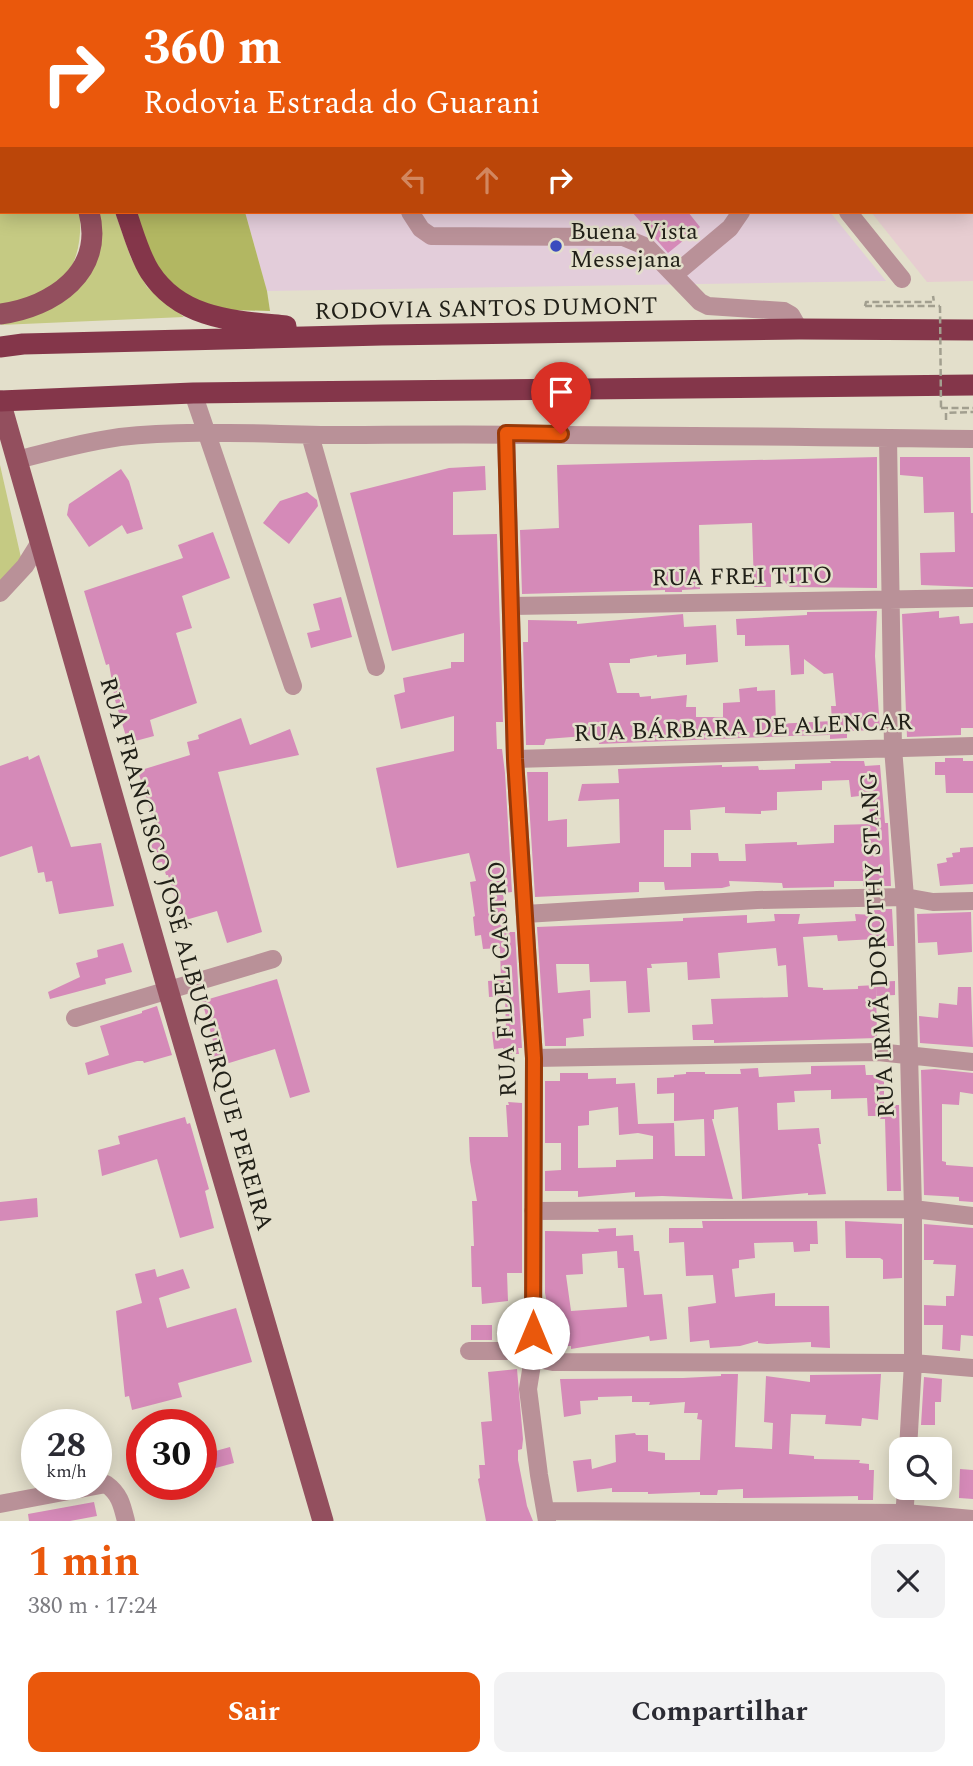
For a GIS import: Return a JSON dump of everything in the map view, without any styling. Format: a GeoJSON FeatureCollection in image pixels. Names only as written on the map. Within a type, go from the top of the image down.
{"type":"FeatureCollection","features":[{"type":"Feature","properties":{"kind":"highway"},"geometry":{"type":"LineString","coordinates":[[127,214],[150,272],[169,294],[188,308],[209,316],[232,320],[383,335]]}},
{"type":"Feature","properties":{"kind":"highway","name":"RODOVIA SANTOS DUMONT"},"geometry":{"type":"LineString","coordinates":[[0,348],[37,344],[383,335],[800,329],[973,330]]}},
{"type":"Feature","properties":{"kind":"highway"},"geometry":{"type":"LineString","coordinates":[[0,401],[193,393],[973,385]]}},
{"type":"Feature","properties":{"kind":"main road"},"geometry":{"type":"LineString","coordinates":[[0,314],[42,304],[65,289],[81,272],[91,245],[89,214]]}},
{"type":"Feature","properties":{"kind":"main road","name":"RUA FRANCISCO JOSÉ ALBUQUERQUE PEREIRA"},"geometry":{"type":"LineString","coordinates":[[0,401],[323,1521]]}},
{"type":"Feature","properties":{"kind":"street"},"geometry":{"type":"LineString","coordinates":[[411,214],[421,229],[431,236],[623,237],[647,247],[700,302],[708,306],[783,311],[790,315],[800,329]]}},
{"type":"Feature","properties":{"kind":"street"},"geometry":{"type":"LineString","coordinates":[[674,275],[730,228],[740,214]]}},
{"type":"Feature","properties":{"kind":"street"},"geometry":{"type":"LineString","coordinates":[[850,214],[902,279]]}},
{"type":"Feature","properties":{"kind":"street"},"geometry":{"type":"LineString","coordinates":[[193,393],[293,686]]}},
{"type":"Feature","properties":{"kind":"street"},"geometry":{"type":"LineString","coordinates":[[17,460],[79,443],[124,437],[206,434],[506,433],[973,439]]}},
{"type":"Feature","properties":{"kind":"street","name":"RUA FIDEL CASTRO"},"geometry":{"type":"LineString","coordinates":[[506,433],[515,759],[534,1058],[533,1358],[528,1390],[547,1516]]}},
{"type":"Feature","properties":{"kind":"street"},"geometry":{"type":"LineString","coordinates":[[310,435],[376,667]]}},
{"type":"Feature","properties":{"kind":"street","name":"RUA IRMÃ DOROTHY STANG"},"geometry":{"type":"LineString","coordinates":[[888,438],[893,748],[905,897],[913,1209],[913,1363],[909,1437]]}},
{"type":"Feature","properties":{"kind":"street"},"geometry":{"type":"LineString","coordinates":[[0,593],[25,566],[40,542]]}},
{"type":"Feature","properties":{"kind":"street","name":"RUA FREI TITO"},"geometry":{"type":"LineString","coordinates":[[512,606],[973,598]]}},
{"type":"Feature","properties":{"kind":"street","name":"RUA BÁRBARA DE ALENCAR"},"geometry":{"type":"LineString","coordinates":[[515,759],[973,746]]}},
{"type":"Feature","properties":{"kind":"street"},"geometry":{"type":"LineString","coordinates":[[525,914],[757,900],[905,897],[933,902],[973,901]]}},
{"type":"Feature","properties":{"kind":"street"},"geometry":{"type":"LineString","coordinates":[[75,1018],[273,959]]}},
{"type":"Feature","properties":{"kind":"street"},"geometry":{"type":"LineString","coordinates":[[534,1058],[878,1052],[973,1062]]}},
{"type":"Feature","properties":{"kind":"street"},"geometry":{"type":"LineString","coordinates":[[533,1211],[913,1209],[973,1216]]}},
{"type":"Feature","properties":{"kind":"street"},"geometry":{"type":"LineString","coordinates":[[469,1351],[521,1351],[533,1358],[553,1362],[913,1363],[973,1368]]}},
{"type":"Feature","properties":{"kind":"street"},"geometry":{"type":"LineString","coordinates":[[0,1504],[106,1484],[116,1491],[122,1502],[126,1521]]}},
{"type":"Feature","properties":{"kind":"street"},"geometry":{"type":"LineString","coordinates":[[547,1516],[973,1519]]}},
{"type":"Feature","properties":{"kind":"path"},"geometry":{"type":"LineString","coordinates":[[933,296],[934,302],[866,302],[865,306],[940,306],[941,408],[973,410]]}},
{"type":"Feature","properties":{"kind":"path"},"geometry":{"type":"LineString","coordinates":[[946,439],[946,413],[973,410]]}},
{"type":"Feature","properties":{"kind":"shaded area","name":"Buena Vista Messejana"},"geometry":{"type":"Polygon","coordinates":[[[246,214],[832,214],[886,281],[267,291],[246,214]]]}},
{"type":"Feature","properties":{"kind":"shaded area"},"geometry":{"type":"Polygon","coordinates":[[[873,214],[973,214],[973,281],[927,282],[873,214]]]}},
{"type":"Feature","properties":{"kind":"green space"},"geometry":{"type":"Polygon","coordinates":[[[0,214],[80,214],[78,249],[63,280],[42,296],[0,306],[0,214]]]}},
{"type":"Feature","properties":{"kind":"green space"},"geometry":{"type":"Polygon","coordinates":[[[97,214],[116,214],[131,258],[147,287],[184,317],[0,325],[48,309],[70,296],[86,276],[97,214]]]}},
{"type":"Feature","properties":{"kind":"green space"},"geometry":{"type":"Polygon","coordinates":[[[134,214],[246,214],[270,311],[210,307],[179,293],[149,256],[134,214]]]}},
{"type":"Feature","properties":{"kind":"green space"},"geometry":{"type":"Polygon","coordinates":[[[0,465],[22,562],[0,586],[0,465]]]}},
{"type":"Feature","properties":{"kind":"building"},"geometry":{"type":"Polygon","coordinates":[[[634,214],[690,214],[700,227],[668,253],[634,214]]]}},
{"type":"Feature","properties":{"kind":"building"},"geometry":{"type":"Polygon","coordinates":[[[877,457],[877,588],[790,587],[771,570],[771,587],[754,587],[752,523],[699,525],[700,589],[682,592],[665,590],[522,594],[520,530],[559,528],[557,465],[877,457]]]}},
{"type":"Feature","properties":{"kind":"building"},"geometry":{"type":"Polygon","coordinates":[[[900,457],[970,457],[973,587],[921,585],[920,553],[955,552],[954,512],[924,513],[923,477],[900,475],[900,457]]]}},
{"type":"Feature","properties":{"kind":"building"},"geometry":{"type":"Polygon","coordinates":[[[485,466],[486,490],[453,492],[453,535],[497,534],[503,722],[496,722],[497,749],[502,749],[505,773],[512,892],[503,893],[508,932],[515,932],[522,1048],[518,1048],[519,1054],[504,1054],[503,1048],[494,1049],[492,1032],[506,1030],[505,996],[489,997],[488,981],[501,980],[500,948],[483,949],[481,935],[475,936],[470,882],[476,881],[469,853],[397,868],[376,768],[454,751],[454,716],[401,729],[394,695],[405,692],[403,678],[451,668],[451,662],[464,662],[464,633],[392,651],[350,493],[449,468],[485,466]]]}},
{"type":"Feature","properties":{"kind":"building"},"geometry":{"type":"Polygon","coordinates":[[[121,469],[129,481],[143,529],[127,534],[122,525],[89,547],[67,515],[69,504],[121,469]]]}},
{"type":"Feature","properties":{"kind":"building"},"geometry":{"type":"Polygon","coordinates":[[[307,492],[317,500],[318,506],[289,544],[263,523],[280,501],[307,492]]]}},
{"type":"Feature","properties":{"kind":"building"},"geometry":{"type":"Polygon","coordinates":[[[213,532],[230,578],[182,596],[192,628],[176,633],[197,703],[150,720],[154,736],[128,743],[115,700],[109,664],[106,665],[84,591],[183,558],[178,545],[213,532]]]}},
{"type":"Feature","properties":{"kind":"building"},"geometry":{"type":"Polygon","coordinates":[[[341,597],[352,637],[311,648],[307,633],[320,630],[313,604],[341,597]]]}},
{"type":"Feature","properties":{"kind":"building"},"geometry":{"type":"Polygon","coordinates":[[[877,611],[875,656],[880,730],[847,731],[847,738],[830,739],[830,735],[599,744],[598,735],[546,739],[544,745],[526,745],[523,642],[528,642],[528,620],[577,621],[577,624],[683,614],[684,627],[716,625],[718,662],[686,665],[686,654],[630,659],[630,663],[609,663],[617,693],[639,693],[640,697],[651,696],[651,699],[687,695],[686,707],[696,707],[696,717],[723,717],[723,703],[740,702],[739,689],[757,687],[757,691],[775,690],[776,724],[832,721],[831,706],[836,706],[833,673],[824,674],[804,659],[804,674],[791,675],[789,645],[745,646],[745,635],[737,635],[736,619],[807,615],[807,612],[877,611]]]}},
{"type":"Feature","properties":{"kind":"building"},"geometry":{"type":"Polygon","coordinates":[[[939,611],[939,618],[959,616],[960,624],[973,623],[973,728],[961,728],[961,735],[907,737],[902,614],[939,611]]]}},
{"type":"Feature","properties":{"kind":"building"},"geometry":{"type":"Polygon","coordinates":[[[241,718],[250,745],[290,729],[299,755],[218,772],[262,932],[227,943],[217,911],[182,921],[168,875],[162,862],[156,863],[150,844],[152,843],[148,831],[156,829],[138,771],[190,755],[187,742],[199,739],[198,735],[241,718]]]}},
{"type":"Feature","properties":{"kind":"building"},"geometry":{"type":"Polygon","coordinates":[[[39,755],[71,847],[101,843],[114,906],[59,914],[52,881],[46,882],[44,872],[38,873],[32,846],[0,857],[0,766],[39,755]]]}},
{"type":"Feature","properties":{"kind":"building"},"geometry":{"type":"Polygon","coordinates":[[[945,758],[973,761],[973,793],[946,793],[945,775],[935,775],[935,762],[945,762],[945,758]]]}},
{"type":"Feature","properties":{"kind":"building"},"geometry":{"type":"Polygon","coordinates":[[[830,761],[864,761],[865,766],[880,765],[885,823],[888,823],[891,886],[863,886],[863,881],[834,881],[834,887],[783,888],[782,883],[729,881],[730,886],[722,888],[665,890],[664,882],[639,882],[639,892],[535,897],[527,772],[548,772],[548,821],[567,819],[567,847],[620,843],[619,799],[578,801],[582,784],[619,783],[618,769],[722,765],[758,766],[759,770],[795,769],[795,764],[831,763],[830,761]],[[849,780],[822,781],[822,790],[777,792],[777,810],[761,811],[761,814],[725,813],[725,807],[690,810],[691,830],[664,830],[664,867],[691,867],[691,853],[718,853],[719,861],[746,861],[745,844],[834,843],[834,825],[871,824],[868,795],[851,797],[849,780]]]}},
{"type":"Feature","properties":{"kind":"building"},"geometry":{"type":"Polygon","coordinates":[[[973,847],[973,884],[940,886],[937,864],[947,862],[946,858],[953,857],[952,853],[960,852],[960,848],[973,847]]]}},
{"type":"Feature","properties":{"kind":"building"},"geometry":{"type":"Polygon","coordinates":[[[874,909],[892,909],[894,946],[875,946],[875,939],[838,941],[837,935],[803,937],[808,987],[823,990],[858,989],[858,986],[876,985],[877,1038],[714,1043],[714,1040],[693,1040],[692,1025],[713,1024],[711,999],[788,997],[786,965],[778,966],[776,948],[718,953],[720,978],[688,980],[687,962],[651,964],[652,968],[647,968],[650,1012],[628,1013],[626,981],[590,982],[589,964],[556,964],[558,993],[590,990],[591,1018],[583,1019],[584,1036],[566,1038],[566,1046],[545,1046],[537,927],[683,921],[683,918],[747,915],[747,923],[775,921],[774,914],[800,914],[798,924],[856,921],[855,914],[874,915],[874,909]]]}},
{"type":"Feature","properties":{"kind":"building"},"geometry":{"type":"Polygon","coordinates":[[[971,912],[972,952],[938,955],[937,942],[918,943],[917,914],[971,912]]]}},
{"type":"Feature","properties":{"kind":"building"},"geometry":{"type":"Polygon","coordinates":[[[123,943],[132,972],[105,979],[106,984],[50,999],[48,992],[80,977],[76,963],[98,957],[97,950],[123,943]]]}},
{"type":"Feature","properties":{"kind":"building"},"geometry":{"type":"Polygon","coordinates":[[[277,979],[310,1092],[290,1098],[275,1049],[216,1067],[209,1042],[213,1041],[202,1001],[277,979]]]}},
{"type":"Feature","properties":{"kind":"building"},"geometry":{"type":"Polygon","coordinates":[[[895,981],[895,995],[876,996],[876,982],[895,981]]]}},
{"type":"Feature","properties":{"kind":"building"},"geometry":{"type":"Polygon","coordinates":[[[958,987],[971,987],[973,1047],[920,1043],[919,1016],[938,1018],[939,1003],[957,1005],[958,987]]]}},
{"type":"Feature","properties":{"kind":"building"},"geometry":{"type":"Polygon","coordinates":[[[157,1006],[172,1055],[144,1063],[137,1061],[88,1075],[85,1063],[109,1055],[100,1026],[157,1006]]]}},
{"type":"Feature","properties":{"kind":"building"},"geometry":{"type":"Polygon","coordinates":[[[865,1065],[866,1075],[884,1075],[884,1105],[899,1105],[901,1191],[887,1191],[885,1119],[868,1116],[867,1098],[831,1099],[831,1090],[794,1091],[795,1102],[777,1103],[778,1130],[819,1128],[821,1144],[818,1144],[826,1194],[742,1199],[738,1107],[714,1110],[712,1119],[733,1199],[635,1197],[635,1192],[578,1197],[578,1191],[545,1191],[545,1171],[561,1170],[561,1143],[545,1143],[545,1081],[560,1081],[560,1073],[588,1073],[588,1079],[616,1078],[616,1084],[635,1083],[638,1124],[674,1123],[675,1156],[705,1156],[704,1119],[674,1121],[674,1093],[657,1094],[657,1078],[674,1077],[686,1072],[741,1074],[740,1069],[758,1068],[759,1077],[811,1074],[811,1066],[865,1065]],[[618,1107],[589,1111],[589,1125],[578,1126],[578,1168],[616,1167],[616,1160],[653,1159],[653,1136],[638,1133],[619,1135],[618,1107]]]}},
{"type":"Feature","properties":{"kind":"building"},"geometry":{"type":"Polygon","coordinates":[[[921,1070],[973,1073],[973,1094],[960,1092],[959,1105],[942,1104],[942,1161],[946,1162],[946,1165],[973,1167],[973,1202],[959,1201],[959,1197],[924,1195],[921,1070]]]}},
{"type":"Feature","properties":{"kind":"building"},"geometry":{"type":"Polygon","coordinates":[[[508,1102],[522,1103],[522,1273],[507,1273],[508,1301],[482,1304],[481,1287],[472,1287],[472,1201],[477,1201],[469,1137],[508,1137],[508,1102]]]}},
{"type":"Feature","properties":{"kind":"building"},"geometry":{"type":"Polygon","coordinates":[[[185,1117],[187,1124],[190,1123],[209,1189],[205,1191],[214,1228],[180,1238],[157,1159],[102,1176],[98,1150],[120,1144],[118,1136],[185,1117]]]}},
{"type":"Feature","properties":{"kind":"building"},"geometry":{"type":"Polygon","coordinates":[[[37,1198],[38,1217],[0,1221],[0,1202],[37,1198]]]}},
{"type":"Feature","properties":{"kind":"building"},"geometry":{"type":"Polygon","coordinates":[[[702,1221],[817,1221],[818,1244],[810,1244],[810,1251],[794,1252],[793,1242],[754,1243],[755,1258],[739,1260],[739,1268],[732,1269],[735,1297],[775,1293],[775,1306],[829,1306],[830,1348],[811,1347],[811,1342],[767,1344],[758,1341],[740,1346],[710,1348],[709,1340],[690,1342],[688,1307],[716,1303],[713,1275],[686,1276],[684,1242],[669,1243],[669,1228],[703,1228],[702,1221]]]}},
{"type":"Feature","properties":{"kind":"building"},"geometry":{"type":"Polygon","coordinates":[[[845,1221],[902,1224],[902,1278],[883,1279],[883,1260],[880,1258],[846,1258],[845,1221]]]}},
{"type":"Feature","properties":{"kind":"building"},"geometry":{"type":"Polygon","coordinates":[[[924,1224],[973,1228],[973,1336],[961,1335],[960,1351],[942,1349],[943,1325],[924,1325],[924,1305],[946,1306],[946,1296],[954,1296],[956,1265],[933,1264],[934,1260],[924,1260],[924,1224]]]}},
{"type":"Feature","properties":{"kind":"building"},"geometry":{"type":"Polygon","coordinates":[[[616,1228],[616,1236],[633,1235],[634,1251],[639,1251],[644,1295],[662,1294],[667,1339],[650,1341],[649,1336],[571,1349],[571,1346],[555,1346],[545,1293],[545,1231],[599,1232],[598,1229],[616,1228]],[[617,1251],[582,1254],[583,1274],[566,1275],[571,1311],[627,1307],[624,1268],[618,1268],[617,1251]]]}},
{"type":"Feature","properties":{"kind":"building"},"geometry":{"type":"Polygon","coordinates":[[[155,1269],[157,1277],[183,1269],[190,1288],[159,1298],[167,1328],[236,1308],[252,1362],[178,1383],[182,1397],[132,1409],[129,1396],[125,1397],[116,1311],[142,1303],[135,1274],[155,1269]]]}},
{"type":"Feature","properties":{"kind":"building"},"geometry":{"type":"Polygon","coordinates":[[[471,1325],[492,1325],[492,1340],[471,1340],[471,1325]]]}},
{"type":"Feature","properties":{"kind":"building"},"geometry":{"type":"Polygon","coordinates":[[[517,1369],[523,1439],[522,1449],[518,1450],[518,1460],[527,1506],[533,1521],[486,1521],[478,1479],[479,1465],[485,1465],[481,1422],[492,1421],[488,1372],[517,1369]]]}},
{"type":"Feature","properties":{"kind":"building"},"geometry":{"type":"Polygon","coordinates":[[[738,1374],[735,1447],[772,1449],[773,1423],[764,1422],[766,1376],[810,1382],[810,1375],[881,1374],[878,1420],[862,1418],[861,1426],[825,1424],[826,1415],[791,1414],[789,1454],[814,1456],[814,1459],[860,1460],[859,1463],[869,1464],[869,1470],[874,1470],[873,1500],[858,1500],[858,1496],[743,1498],[743,1489],[718,1490],[717,1495],[700,1495],[700,1492],[612,1492],[612,1488],[577,1492],[573,1461],[591,1459],[592,1469],[616,1462],[615,1435],[648,1435],[648,1451],[665,1453],[665,1460],[700,1460],[702,1420],[697,1419],[698,1413],[684,1413],[685,1402],[649,1405],[650,1402],[632,1402],[632,1396],[598,1397],[598,1400],[580,1401],[581,1414],[564,1417],[560,1379],[683,1378],[738,1374]]]}},
{"type":"Feature","properties":{"kind":"building"},"geometry":{"type":"Polygon","coordinates":[[[924,1377],[942,1379],[941,1402],[935,1402],[935,1425],[921,1425],[924,1377]]]}},
{"type":"Feature","properties":{"kind":"building"},"geometry":{"type":"Polygon","coordinates":[[[230,1447],[234,1463],[217,1468],[217,1451],[230,1447]]]}},
{"type":"Feature","properties":{"kind":"building"},"geometry":{"type":"Polygon","coordinates":[[[960,1469],[973,1470],[973,1499],[959,1498],[960,1469]]]}},
{"type":"Feature","properties":{"kind":"building"},"geometry":{"type":"Polygon","coordinates":[[[94,1502],[97,1516],[70,1521],[29,1521],[28,1514],[94,1502]]]}},
{"type":"Feature","properties":{"kind":"place","name":"Buena Vista Messejana"},"geometry":{"type":"Point","coordinates":[556,246]}},
{"type":"Feature","properties":{"kind":"route"},"geometry":{"type":"LineString","coordinates":[[533,1333],[534,1058],[515,759],[506,433],[561,434]]}}]}
